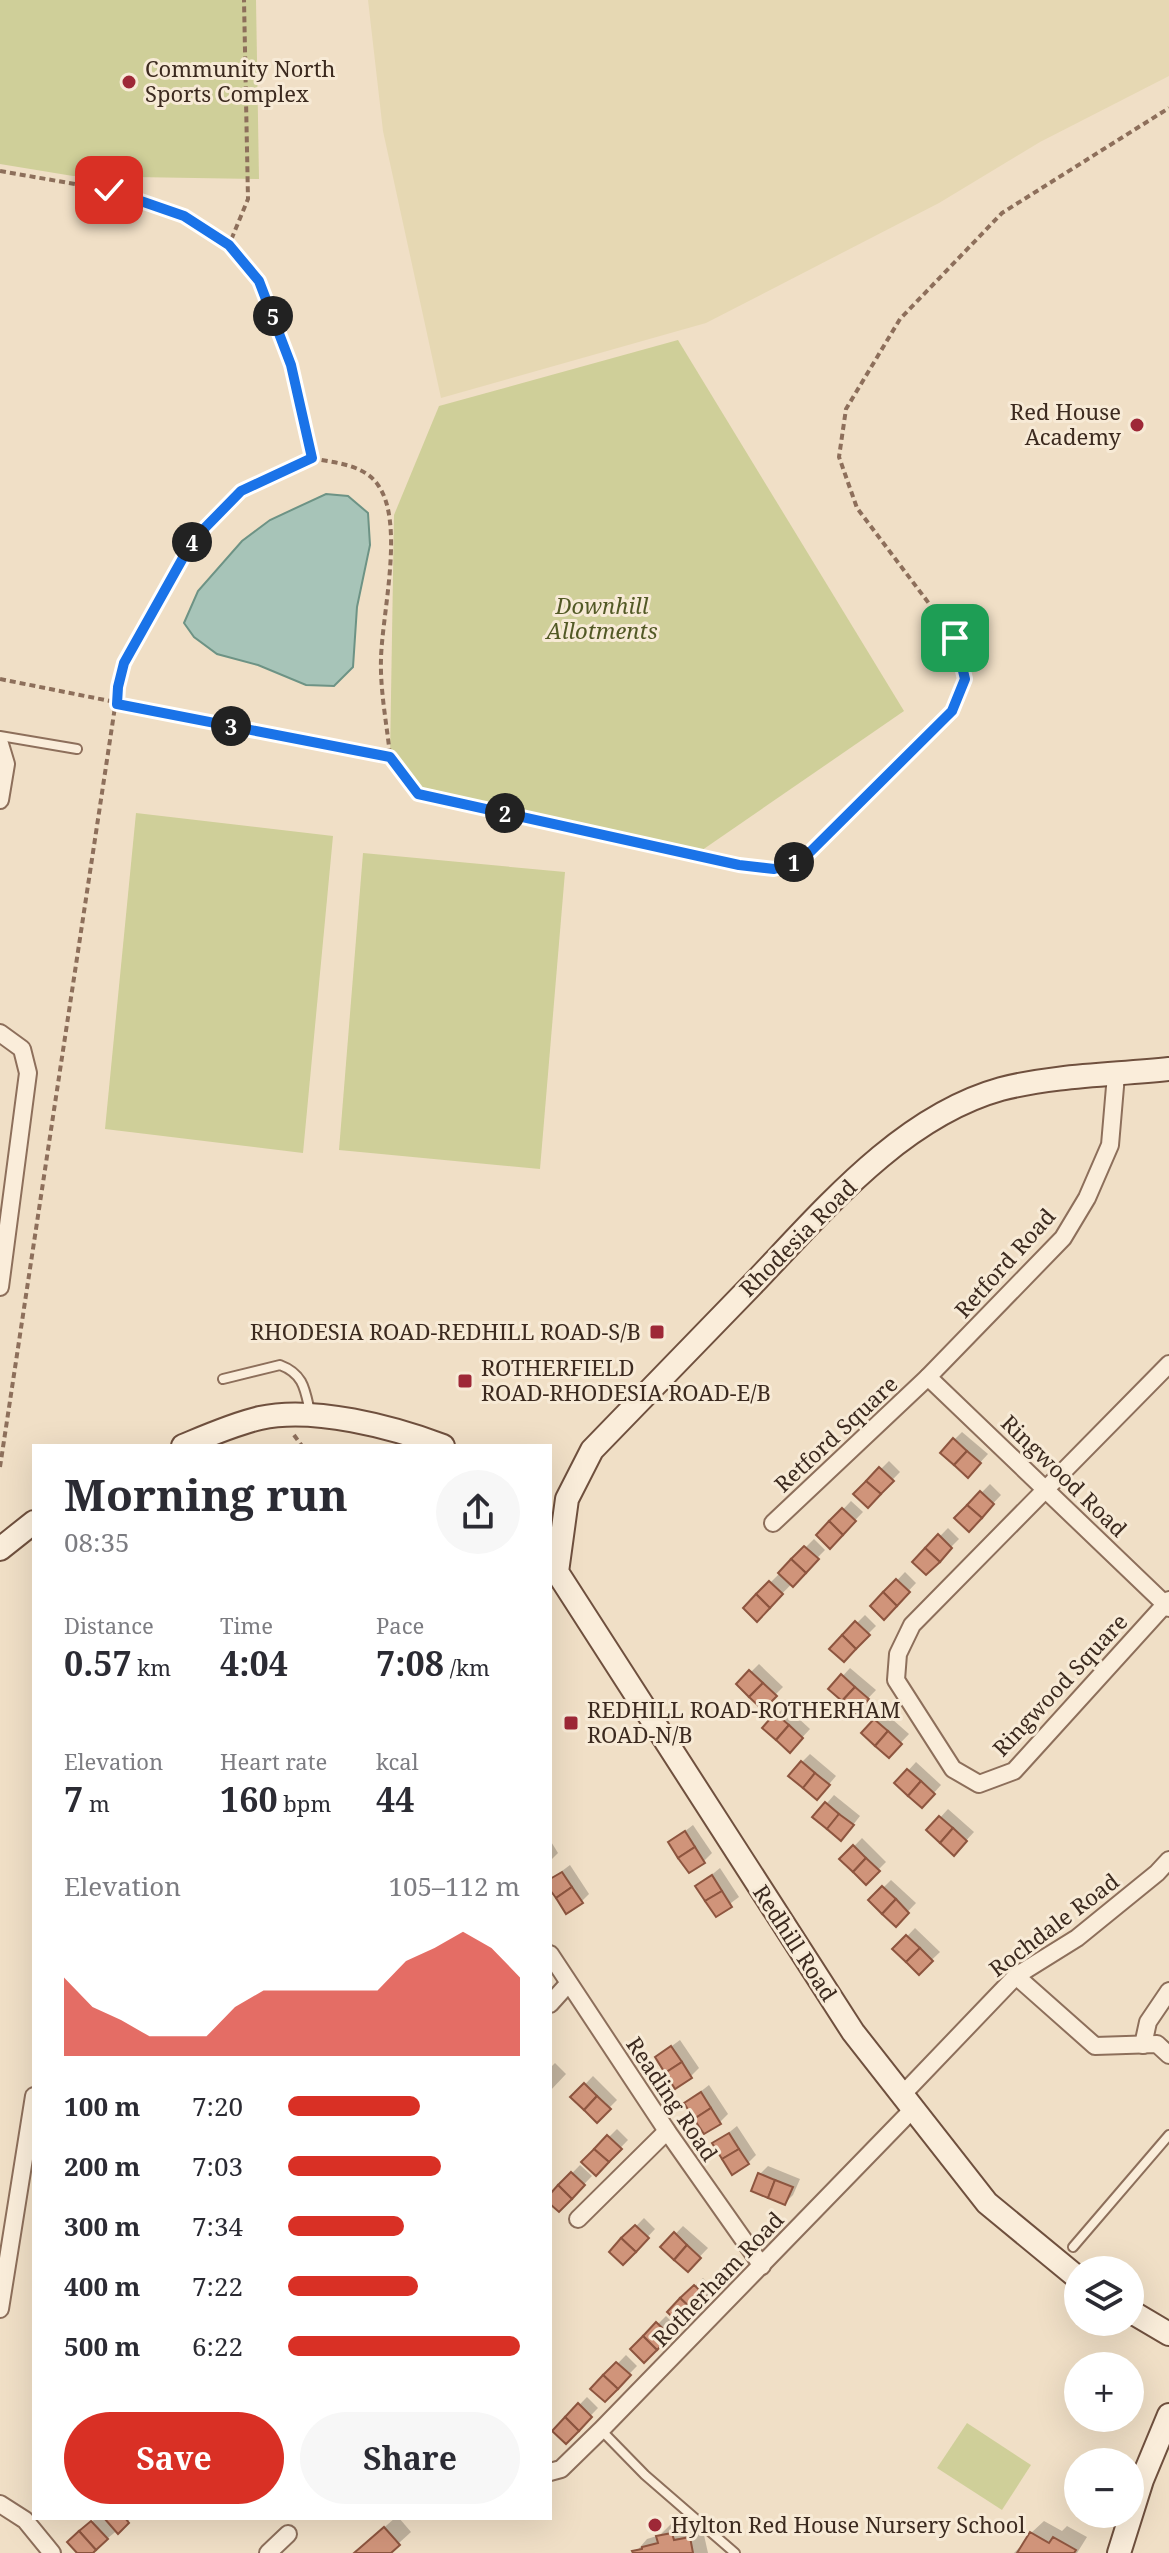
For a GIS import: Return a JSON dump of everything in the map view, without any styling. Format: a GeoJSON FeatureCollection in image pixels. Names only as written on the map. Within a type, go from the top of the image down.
{"type":"FeatureCollection","features":[{"type":"Feature","properties":{"kind":"street"},"geometry":{"type":"LineString","coordinates":[[0,744],[6,764],[0,800]]}},
{"type":"Feature","properties":{"kind":"street"},"geometry":{"type":"LineString","coordinates":[[0,1033],[22,1049],[28,1073],[3,1236],[0,1287]]}},
{"type":"Feature","properties":{"kind":"street","name":"Rhodesia Road"},"geometry":{"type":"LineString","coordinates":[[554,1574],[559,1495],[592,1450],[820,1214],[894,1145],[953,1108],[1000,1090],[1040,1081],[1169,1069]]}},
{"type":"Feature","properties":{"kind":"street","name":"Retford Road"},"geometry":{"type":"LineString","coordinates":[[928,1377],[1063,1238],[1087,1198],[1110,1145],[1116,1075]]}},
{"type":"Feature","properties":{"kind":"street"},"geometry":{"type":"LineString","coordinates":[[1046,1489],[1169,1364]]}},
{"type":"Feature","properties":{"kind":"street","name":"Ringwood Road"},"geometry":{"type":"LineString","coordinates":[[928,1377],[1168,1604]]}},
{"type":"Feature","properties":{"kind":"street","name":"Retford Square"},"geometry":{"type":"LineString","coordinates":[[773,1523],[928,1377]]}},
{"type":"Feature","properties":{"kind":"street"},"geometry":{"type":"LineString","coordinates":[[189,1444],[261,1418],[310,1414],[416,1436],[438,1444]]}},
{"type":"Feature","properties":{"kind":"street","name":"Ringwood Square"},"geometry":{"type":"LineString","coordinates":[[1046,1489],[912,1625],[898,1654],[896,1680],[953,1769],[979,1784],[1014,1771],[1168,1604]]}},
{"type":"Feature","properties":{"kind":"street"},"geometry":{"type":"LineString","coordinates":[[0,1549],[32,1524]]}},
{"type":"Feature","properties":{"kind":"street","name":"Redhill Road"},"geometry":{"type":"LineString","coordinates":[[554,1574],[853,2032],[987,2203],[1064,2266]]}},
{"type":"Feature","properties":{"kind":"street","name":"Rochdale Road"},"geometry":{"type":"LineString","coordinates":[[907,2102],[1016,1976],[1077,1938],[1169,1860]]}},
{"type":"Feature","properties":{"kind":"street","name":"Reading Road"},"geometry":{"type":"LineString","coordinates":[[552,1957],[667,2131],[762,2266]]}},
{"type":"Feature","properties":{"kind":"street"},"geometry":{"type":"LineString","coordinates":[[1016,1976],[1095,2046],[1157,2044],[1169,2055]]}},
{"type":"Feature","properties":{"kind":"street"},"geometry":{"type":"LineString","coordinates":[[552,2002],[568,1984]]}},
{"type":"Feature","properties":{"kind":"street"},"geometry":{"type":"LineString","coordinates":[[1143,2045],[1148,2022],[1169,1991]]}},
{"type":"Feature","properties":{"kind":"street","name":"Rotherham Road"},"geometry":{"type":"LineString","coordinates":[[552,2471],[561,2469],[601,2430],[762,2266],[907,2102]]}},
{"type":"Feature","properties":{"kind":"street"},"geometry":{"type":"LineString","coordinates":[[0,2309],[8,2210],[32,2105]]}},
{"type":"Feature","properties":{"kind":"street"},"geometry":{"type":"LineString","coordinates":[[578,2219],[667,2131]]}},
{"type":"Feature","properties":{"kind":"street"},"geometry":{"type":"LineString","coordinates":[[1144,2319],[1169,2334]]}},
{"type":"Feature","properties":{"kind":"street"},"geometry":{"type":"LineString","coordinates":[[1119,2553],[1142,2480],[1169,2415]]}},
{"type":"Feature","properties":{"kind":"street"},"geometry":{"type":"LineString","coordinates":[[0,2504],[29,2516],[52,2553]]}},
{"type":"Feature","properties":{"kind":"street"},"geometry":{"type":"LineString","coordinates":[[268,2553],[288,2534]]}},
{"type":"Feature","properties":{"kind":"lane"},"geometry":{"type":"LineString","coordinates":[[0,736],[77,749]]}},
{"type":"Feature","properties":{"kind":"lane"},"geometry":{"type":"LineString","coordinates":[[223,1379],[280,1365],[305,1383],[310,1414]]}},
{"type":"Feature","properties":{"kind":"lane"},"geometry":{"type":"LineString","coordinates":[[1073,2247],[1169,2135]]}},
{"type":"Feature","properties":{"kind":"lane"},"geometry":{"type":"LineString","coordinates":[[601,2430],[645,2475],[735,2553]]}},
{"type":"Feature","properties":{"kind":"path"},"geometry":{"type":"LineString","coordinates":[[229,245],[248,199],[244,0]]}},
{"type":"Feature","properties":{"kind":"path"},"geometry":{"type":"LineString","coordinates":[[0,1467],[118,687],[124,663],[193,540],[241,491],[312,458],[360,469],[377,483],[390,508],[389,588],[380,661],[390,757],[418,794],[739,865],[774,869],[802,860],[952,711],[965,679],[955,638],[857,508],[839,457],[846,409],[900,319],[1002,213],[1169,108]]}},
{"type":"Feature","properties":{"kind":"path"},"geometry":{"type":"LineString","coordinates":[[0,171],[109,190],[184,216],[229,245],[259,281],[291,365],[312,458]]}},
{"type":"Feature","properties":{"kind":"path"},"geometry":{"type":"LineString","coordinates":[[0,679],[390,757]]}},
{"type":"Feature","properties":{"kind":"shaded area"},"geometry":{"type":"Polygon","coordinates":[[[368,0],[1169,0],[1169,76],[1040,142],[939,203],[706,323],[441,398],[383,131],[368,0]]]}},
{"type":"Feature","properties":{"kind":"shaded area"},"geometry":{"type":"Polygon","coordinates":[[[326,494],[348,496],[368,513],[370,545],[357,607],[353,667],[334,686],[306,685],[258,665],[217,654],[194,637],[184,623],[198,591],[242,541],[270,520],[326,494]]]}},
{"type":"Feature","properties":{"kind":"green space","name":"Community North Sports Complex"},"geometry":{"type":"Polygon","coordinates":[[[0,0],[256,0],[259,179],[73,176],[0,164],[0,0]]]}},
{"type":"Feature","properties":{"kind":"green space","name":"Downhill Allotments"},"geometry":{"type":"Polygon","coordinates":[[[678,340],[904,711],[695,855],[418,794],[390,757],[394,515],[439,406],[678,340]]]}},
{"type":"Feature","properties":{"kind":"green space"},"geometry":{"type":"Polygon","coordinates":[[[136,813],[333,836],[303,1153],[105,1129],[136,813]]]}},
{"type":"Feature","properties":{"kind":"green space"},"geometry":{"type":"Polygon","coordinates":[[[363,853],[565,872],[540,1169],[339,1150],[363,853]]]}},
{"type":"Feature","properties":{"kind":"green space"},"geometry":{"type":"Polygon","coordinates":[[[967,2423],[1031,2465],[1002,2510],[937,2468],[967,2423]]]}},
{"type":"Feature","properties":{"kind":"building"},"geometry":{"type":"Polygon","coordinates":[[[953,1438],[967,1451],[954,1465],[940,1453],[953,1438]]]}},
{"type":"Feature","properties":{"kind":"building"},"geometry":{"type":"Polygon","coordinates":[[[967,1451],[981,1463],[968,1478],[954,1465],[967,1451]]]}},
{"type":"Feature","properties":{"kind":"building"},"geometry":{"type":"Polygon","coordinates":[[[879,1467],[894,1481],[881,1494],[866,1481],[879,1467]]]}},
{"type":"Feature","properties":{"kind":"building"},"geometry":{"type":"Polygon","coordinates":[[[866,1481],[881,1494],[868,1508],[853,1494],[866,1481]]]}},
{"type":"Feature","properties":{"kind":"building"},"geometry":{"type":"Polygon","coordinates":[[[980,1491],[994,1504],[982,1518],[967,1505],[980,1491]]]}},
{"type":"Feature","properties":{"kind":"building"},"geometry":{"type":"Polygon","coordinates":[[[967,1505],[982,1518],[969,1532],[954,1518],[967,1505]]]}},
{"type":"Feature","properties":{"kind":"building"},"geometry":{"type":"Polygon","coordinates":[[[842,1508],[856,1521],[843,1535],[829,1521],[842,1508]]]}},
{"type":"Feature","properties":{"kind":"building"},"geometry":{"type":"Polygon","coordinates":[[[829,1521],[843,1535],[830,1549],[816,1535],[829,1521]]]}},
{"type":"Feature","properties":{"kind":"building"},"geometry":{"type":"Polygon","coordinates":[[[938,1534],[952,1548],[940,1562],[925,1548],[938,1534]]]}},
{"type":"Feature","properties":{"kind":"building"},"geometry":{"type":"Polygon","coordinates":[[[804,1546],[819,1559],[806,1573],[791,1559],[804,1546]]]}},
{"type":"Feature","properties":{"kind":"building"},"geometry":{"type":"Polygon","coordinates":[[[925,1548],[940,1562],[926,1575],[912,1562],[925,1548]]]}},
{"type":"Feature","properties":{"kind":"building"},"geometry":{"type":"Polygon","coordinates":[[[791,1559],[806,1573],[793,1587],[778,1573],[791,1559]]]}},
{"type":"Feature","properties":{"kind":"building"},"geometry":{"type":"Polygon","coordinates":[[[896,1579],[910,1592],[897,1606],[883,1592],[896,1579]]]}},
{"type":"Feature","properties":{"kind":"building"},"geometry":{"type":"Polygon","coordinates":[[[769,1581],[783,1594],[770,1608],[756,1594],[769,1581]]]}},
{"type":"Feature","properties":{"kind":"building"},"geometry":{"type":"Polygon","coordinates":[[[883,1592],[897,1606],[884,1620],[870,1606],[883,1592]]]}},
{"type":"Feature","properties":{"kind":"building"},"geometry":{"type":"Polygon","coordinates":[[[756,1594],[770,1608],[757,1622],[743,1608],[756,1594]]]}},
{"type":"Feature","properties":{"kind":"building"},"geometry":{"type":"Polygon","coordinates":[[[855,1621],[870,1635],[856,1649],[842,1635],[855,1621]]]}},
{"type":"Feature","properties":{"kind":"building"},"geometry":{"type":"Polygon","coordinates":[[[842,1635],[856,1649],[844,1662],[829,1649],[842,1635]]]}},
{"type":"Feature","properties":{"kind":"building"},"geometry":{"type":"Polygon","coordinates":[[[749,1670],[763,1683],[749,1697],[736,1684],[749,1670]]]}},
{"type":"Feature","properties":{"kind":"building"},"geometry":{"type":"Polygon","coordinates":[[[841,1674],[855,1687],[842,1701],[828,1689],[841,1674]]]}},
{"type":"Feature","properties":{"kind":"building"},"geometry":{"type":"Polygon","coordinates":[[[763,1683],[777,1696],[763,1710],[749,1697],[763,1683]]]}},
{"type":"Feature","properties":{"kind":"building"},"geometry":{"type":"Polygon","coordinates":[[[855,1687],[869,1699],[856,1714],[842,1701],[855,1687]]]}},
{"type":"Feature","properties":{"kind":"building"},"geometry":{"type":"Polygon","coordinates":[[[775,1713],[789,1725],[776,1740],[762,1728],[775,1713]]]}},
{"type":"Feature","properties":{"kind":"building"},"geometry":{"type":"Polygon","coordinates":[[[874,1719],[888,1731],[875,1746],[861,1733],[874,1719]]]}},
{"type":"Feature","properties":{"kind":"building"},"geometry":{"type":"Polygon","coordinates":[[[789,1725],[803,1738],[790,1753],[776,1740],[789,1725]]]}},
{"type":"Feature","properties":{"kind":"building"},"geometry":{"type":"Polygon","coordinates":[[[888,1731],[902,1744],[889,1758],[875,1746],[888,1731]]]}},
{"type":"Feature","properties":{"kind":"building"},"geometry":{"type":"Polygon","coordinates":[[[801,1761],[815,1773],[803,1788],[788,1776],[801,1761]]]}},
{"type":"Feature","properties":{"kind":"building"},"geometry":{"type":"Polygon","coordinates":[[[907,1769],[921,1781],[908,1796],[894,1783],[907,1769]]]}},
{"type":"Feature","properties":{"kind":"building"},"geometry":{"type":"Polygon","coordinates":[[[815,1773],[830,1785],[817,1800],[803,1788],[815,1773]]]}},
{"type":"Feature","properties":{"kind":"building"},"geometry":{"type":"Polygon","coordinates":[[[921,1781],[935,1794],[922,1808],[908,1796],[921,1781]]]}},
{"type":"Feature","properties":{"kind":"building"},"geometry":{"type":"Polygon","coordinates":[[[825,1802],[839,1814],[827,1829],[812,1817],[825,1802]]]}},
{"type":"Feature","properties":{"kind":"building"},"geometry":{"type":"Polygon","coordinates":[[[839,1814],[854,1825],[841,1841],[827,1829],[839,1814]]]}},
{"type":"Feature","properties":{"kind":"building"},"geometry":{"type":"Polygon","coordinates":[[[939,1816],[953,1828],[940,1843],[926,1830],[939,1816]]]}},
{"type":"Feature","properties":{"kind":"building"},"geometry":{"type":"Polygon","coordinates":[[[953,1828],[967,1841],[954,1856],[940,1843],[953,1828]]]}},
{"type":"Feature","properties":{"kind":"building"},"geometry":{"type":"Polygon","coordinates":[[[685,1831],[695,1847],[678,1858],[668,1842],[685,1831]]]}},
{"type":"Feature","properties":{"kind":"building"},"geometry":{"type":"Polygon","coordinates":[[[853,1845],[866,1858],[853,1872],[839,1859],[853,1845]]]}},
{"type":"Feature","properties":{"kind":"building"},"geometry":{"type":"Polygon","coordinates":[[[695,1847],[705,1863],[689,1873],[678,1858],[695,1847]]]}},
{"type":"Feature","properties":{"kind":"building"},"geometry":{"type":"Polygon","coordinates":[[[866,1858],[880,1871],[866,1885],[853,1872],[866,1858]]]}},
{"type":"Feature","properties":{"kind":"building"},"geometry":{"type":"Polygon","coordinates":[[[562,1872],[572,1887],[556,1898],[552,1893],[552,1878],[562,1872]]]}},
{"type":"Feature","properties":{"kind":"building"},"geometry":{"type":"Polygon","coordinates":[[[712,1875],[722,1891],[705,1901],[695,1886],[712,1875]]]}},
{"type":"Feature","properties":{"kind":"building"},"geometry":{"type":"Polygon","coordinates":[[[882,1886],[896,1899],[882,1914],[868,1900],[882,1886]]]}},
{"type":"Feature","properties":{"kind":"building"},"geometry":{"type":"Polygon","coordinates":[[[572,1887],[583,1903],[566,1914],[556,1898],[572,1887]]]}},
{"type":"Feature","properties":{"kind":"building"},"geometry":{"type":"Polygon","coordinates":[[[722,1891],[732,1907],[716,1917],[705,1901],[722,1891]]]}},
{"type":"Feature","properties":{"kind":"building"},"geometry":{"type":"Polygon","coordinates":[[[896,1899],[909,1913],[896,1927],[882,1914],[896,1899]]]}},
{"type":"Feature","properties":{"kind":"building"},"geometry":{"type":"Polygon","coordinates":[[[906,1935],[920,1948],[906,1962],[892,1949],[906,1935]]]}},
{"type":"Feature","properties":{"kind":"building"},"geometry":{"type":"Polygon","coordinates":[[[920,1948],[933,1961],[919,1975],[906,1962],[920,1948]]]}},
{"type":"Feature","properties":{"kind":"building"},"geometry":{"type":"Polygon","coordinates":[[[671,2046],[682,2062],[665,2073],[655,2057],[671,2046]]]}},
{"type":"Feature","properties":{"kind":"building"},"geometry":{"type":"Polygon","coordinates":[[[682,2062],[692,2078],[675,2089],[665,2073],[682,2062]]]}},
{"type":"Feature","properties":{"kind":"building"},"geometry":{"type":"Polygon","coordinates":[[[584,2083],[597,2096],[584,2110],[570,2097],[584,2083]]]}},
{"type":"Feature","properties":{"kind":"building"},"geometry":{"type":"Polygon","coordinates":[[[701,2092],[711,2108],[694,2119],[684,2103],[701,2092]]]}},
{"type":"Feature","properties":{"kind":"building"},"geometry":{"type":"Polygon","coordinates":[[[597,2096],[611,2109],[597,2123],[584,2110],[597,2096]]]}},
{"type":"Feature","properties":{"kind":"building"},"geometry":{"type":"Polygon","coordinates":[[[711,2108],[721,2124],[704,2134],[694,2119],[711,2108]]]}},
{"type":"Feature","properties":{"kind":"building"},"geometry":{"type":"Polygon","coordinates":[[[729,2133],[739,2149],[722,2159],[712,2143],[729,2133]]]}},
{"type":"Feature","properties":{"kind":"building"},"geometry":{"type":"Polygon","coordinates":[[[607,2135],[622,2149],[609,2162],[594,2149],[607,2135]]]}},
{"type":"Feature","properties":{"kind":"building"},"geometry":{"type":"Polygon","coordinates":[[[594,2149],[609,2162],[596,2176],[581,2162],[594,2149]]]}},
{"type":"Feature","properties":{"kind":"building"},"geometry":{"type":"Polygon","coordinates":[[[739,2149],[749,2164],[732,2175],[722,2159],[739,2149]]]}},
{"type":"Feature","properties":{"kind":"building"},"geometry":{"type":"Polygon","coordinates":[[[571,2172],[585,2185],[572,2199],[558,2185],[571,2172]]]}},
{"type":"Feature","properties":{"kind":"building"},"geometry":{"type":"Polygon","coordinates":[[[758,2173],[775,2180],[768,2198],[751,2191],[758,2173]]]}},
{"type":"Feature","properties":{"kind":"building"},"geometry":{"type":"Polygon","coordinates":[[[775,2180],[793,2187],[785,2205],[768,2198],[775,2180]]]}},
{"type":"Feature","properties":{"kind":"building"},"geometry":{"type":"Polygon","coordinates":[[[558,2185],[572,2199],[559,2212],[552,2206],[552,2192],[558,2185]]]}},
{"type":"Feature","properties":{"kind":"building"},"geometry":{"type":"Polygon","coordinates":[[[635,2225],[649,2238],[636,2252],[621,2238],[635,2225]]]}},
{"type":"Feature","properties":{"kind":"building"},"geometry":{"type":"Polygon","coordinates":[[[674,2232],[687,2245],[674,2260],[660,2247],[674,2232]]]}},
{"type":"Feature","properties":{"kind":"building"},"geometry":{"type":"Polygon","coordinates":[[[621,2238],[636,2252],[623,2265],[609,2252],[621,2238]]]}},
{"type":"Feature","properties":{"kind":"building"},"geometry":{"type":"Polygon","coordinates":[[[687,2245],[701,2258],[688,2272],[674,2260],[687,2245]]]}},
{"type":"Feature","properties":{"kind":"building"},"geometry":{"type":"Polygon","coordinates":[[[694,2285],[708,2298],[695,2312],[680,2298],[694,2285]]]}},
{"type":"Feature","properties":{"kind":"building"},"geometry":{"type":"Polygon","coordinates":[[[680,2298],[695,2312],[682,2326],[667,2312],[680,2298]]]}},
{"type":"Feature","properties":{"kind":"building"},"geometry":{"type":"Polygon","coordinates":[[[656,2322],[671,2336],[657,2350],[643,2336],[656,2322]]]}},
{"type":"Feature","properties":{"kind":"building"},"geometry":{"type":"Polygon","coordinates":[[[643,2336],[657,2350],[644,2363],[630,2349],[643,2336]]]}},
{"type":"Feature","properties":{"kind":"building"},"geometry":{"type":"Polygon","coordinates":[[[616,2362],[631,2375],[618,2389],[603,2375],[616,2362]]]}},
{"type":"Feature","properties":{"kind":"building"},"geometry":{"type":"Polygon","coordinates":[[[603,2375],[618,2389],[605,2402],[590,2389],[603,2375]]]}},
{"type":"Feature","properties":{"kind":"building"},"geometry":{"type":"Polygon","coordinates":[[[578,2403],[592,2417],[579,2431],[565,2417],[578,2403]]]}},
{"type":"Feature","properties":{"kind":"building"},"geometry":{"type":"Polygon","coordinates":[[[565,2417],[579,2431],[566,2444],[552,2431],[565,2417]]]}},
{"type":"Feature","properties":{"kind":"building"},"geometry":{"type":"Polygon","coordinates":[[[106,2520],[127,2520],[129,2523],[118,2534],[106,2520]]]}},
{"type":"Feature","properties":{"kind":"building"},"geometry":{"type":"Polygon","coordinates":[[[91,2521],[108,2539],[96,2550],[79,2531],[91,2521]]]}},
{"type":"Feature","properties":{"kind":"building"},"geometry":{"type":"Polygon","coordinates":[[[384,2527],[400,2545],[391,2553],[354,2553],[384,2527]]]}},
{"type":"Feature","properties":{"kind":"building"},"geometry":{"type":"Polygon","coordinates":[[[79,2531],[96,2550],[93,2553],[77,2553],[67,2542],[79,2531]]]}},
{"type":"Feature","properties":{"kind":"building"},"geometry":{"type":"Polygon","coordinates":[[[1030,2532],[1049,2543],[1053,2537],[1076,2550],[1074,2553],[1017,2553],[1030,2532]]]}},
{"type":"Feature","properties":{"kind":"building"},"geometry":{"type":"Polygon","coordinates":[[[672,2533],[674,2540],[690,2537],[693,2553],[632,2551],[658,2543],[656,2536],[672,2533]]]}},
{"type":"Feature","properties":{"kind":"place","name":"Community North Sports Complex"},"geometry":{"type":"Point","coordinates":[129,82]}},
{"type":"Feature","properties":{"kind":"place","name":"Red House Academy"},"geometry":{"type":"Point","coordinates":[1137,425]}},
{"type":"Feature","properties":{"kind":"place","name":"RHODESIA ROAD-REDHILL ROAD-S/B"},"geometry":{"type":"Point","coordinates":[657,1332]}},
{"type":"Feature","properties":{"kind":"place","name":"ROTHERFIELD ROAD-RHODESIA ROAD-E/B"},"geometry":{"type":"Point","coordinates":[465,1381]}},
{"type":"Feature","properties":{"kind":"place","name":"REDHILL ROAD-ROTHERHAM ROAD-N/B"},"geometry":{"type":"Point","coordinates":[571,1723]}},
{"type":"Feature","properties":{"kind":"place","name":"Hylton Red House Nursery School"},"geometry":{"type":"Point","coordinates":[655,2525]}},
{"type":"Feature","properties":{"kind":"route"},"geometry":{"type":"LineString","coordinates":[[109,190],[184,216],[229,245],[259,281],[291,365],[312,458],[241,491],[193,540],[124,663],[117,704],[390,757],[418,794],[739,865],[774,869],[802,860],[952,711],[965,679],[955,638]]}}]}
